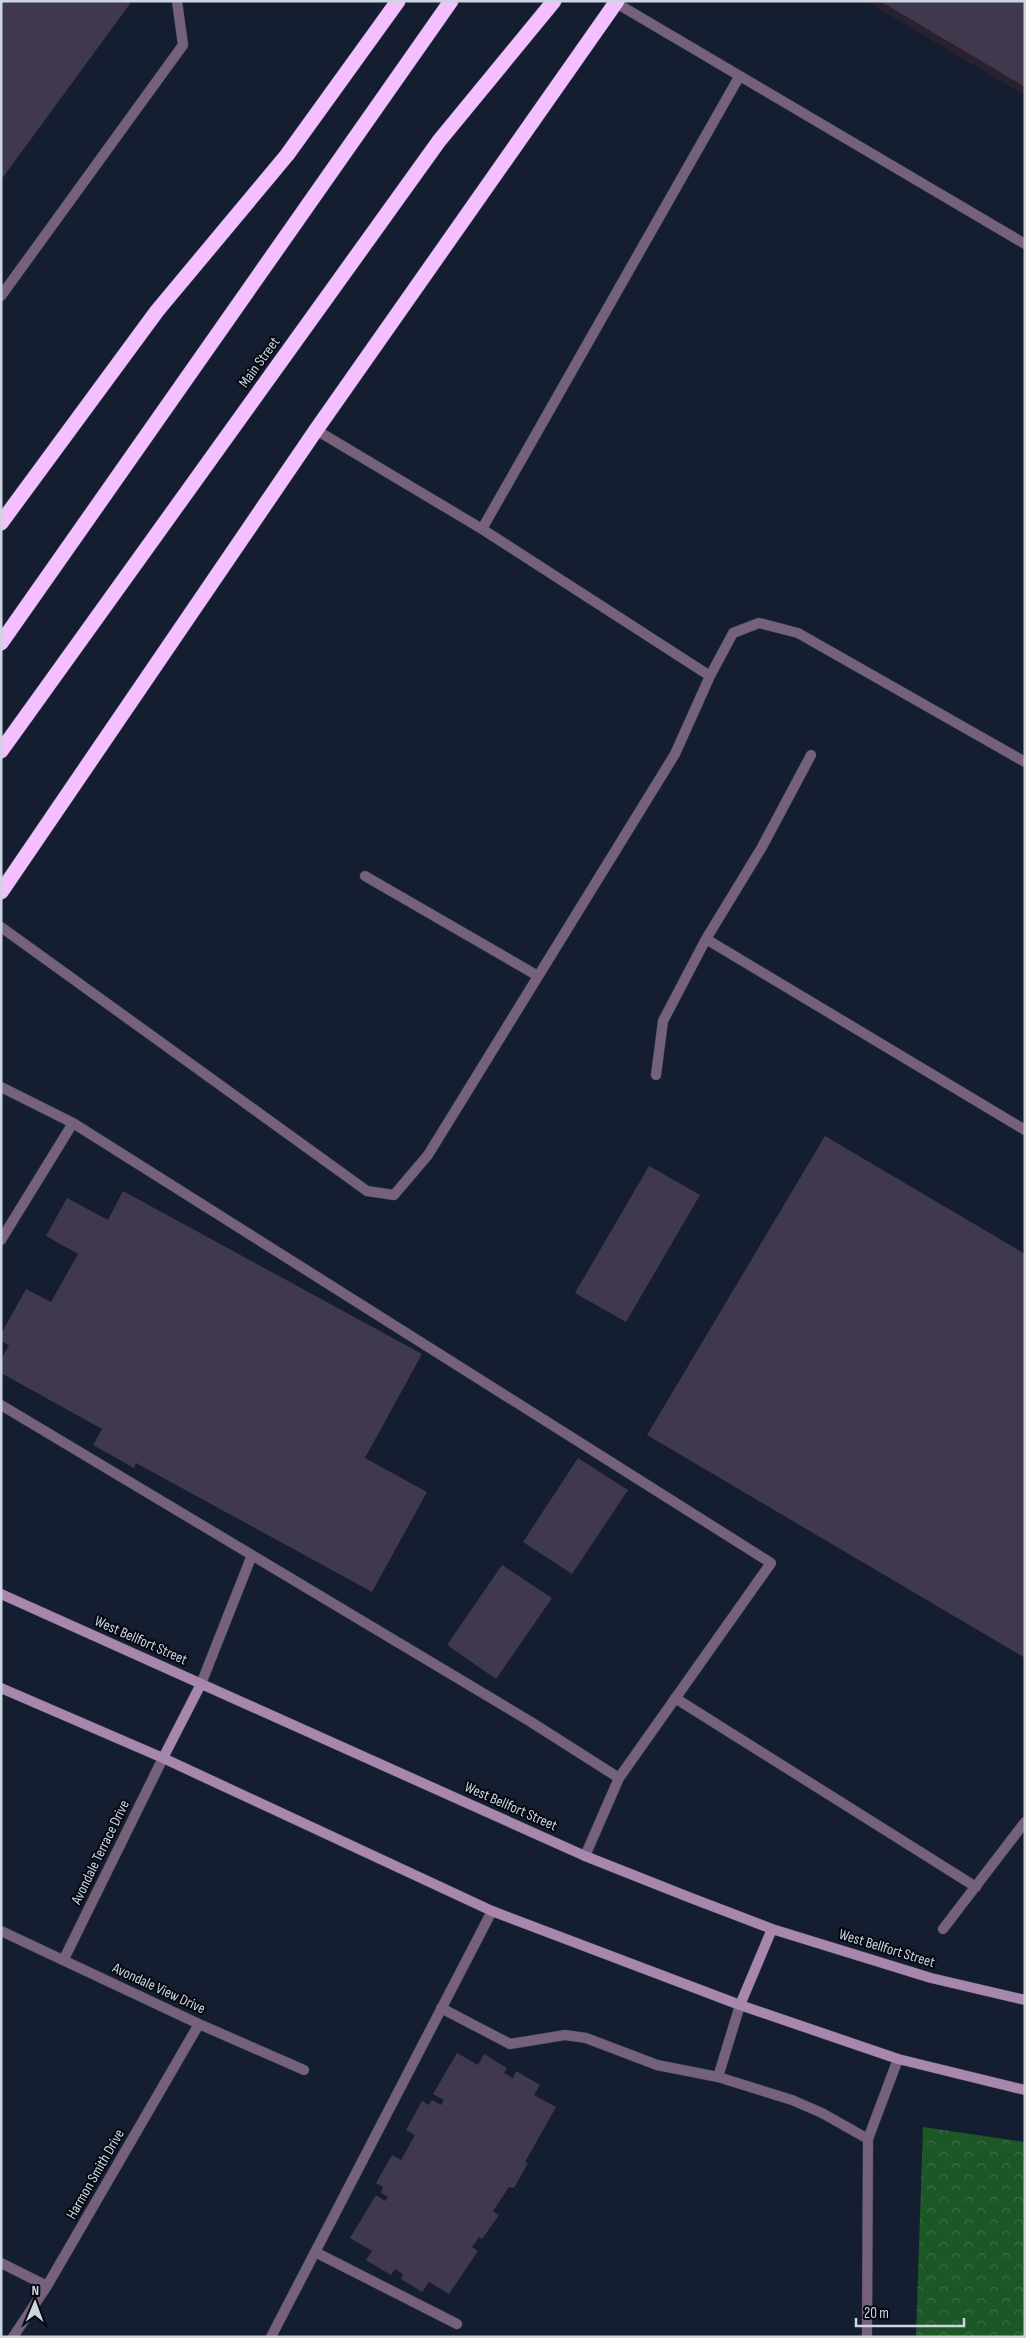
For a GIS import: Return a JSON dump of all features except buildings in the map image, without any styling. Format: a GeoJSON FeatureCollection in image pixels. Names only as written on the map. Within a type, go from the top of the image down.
{"type":"FeatureCollection","features":[{"type":"Feature","properties":{"kind":"highway"},"geometry":{"type":"LineString","coordinates":[[1,523],[157,311],[287,155],[398,1]]}},
{"type":"Feature","properties":{"kind":"highway"},"geometry":{"type":"LineString","coordinates":[[1,643],[451,1]]}},
{"type":"Feature","properties":{"kind":"highway","name":"Main Street"},"geometry":{"type":"LineString","coordinates":[[1,751],[439,141],[554,1]]}},
{"type":"Feature","properties":{"kind":"highway"},"geometry":{"type":"LineString","coordinates":[[1,892],[316,430],[617,2]]}},
{"type":"Feature","properties":{"kind":"main road","name":"West Bellfort Street"},"geometry":{"type":"LineString","coordinates":[[1,1594],[585,1856],[772,1929],[931,1978],[1025,2000]]}},
{"type":"Feature","properties":{"kind":"main road"},"geometry":{"type":"LineString","coordinates":[[163,1758],[201,1684]]}},
{"type":"Feature","properties":{"kind":"main road"},"geometry":{"type":"LineString","coordinates":[[1,1688],[163,1758],[492,1911],[740,2005],[898,2059],[1025,2090]]}},
{"type":"Feature","properties":{"kind":"main road"},"geometry":{"type":"LineString","coordinates":[[740,2005],[772,1929]]}},
{"type":"Feature","properties":{"kind":"street"},"geometry":{"type":"LineString","coordinates":[[1,296],[183,44],[176,1]]}},
{"type":"Feature","properties":{"kind":"street"},"geometry":{"type":"LineString","coordinates":[[617,2],[740,77],[1025,244]]}},
{"type":"Feature","properties":{"kind":"street"},"geometry":{"type":"LineString","coordinates":[[482,529],[740,77]]}},
{"type":"Feature","properties":{"kind":"street"},"geometry":{"type":"LineString","coordinates":[[316,430],[482,529],[710,676]]}},
{"type":"Feature","properties":{"kind":"street"},"geometry":{"type":"LineString","coordinates":[[1,927],[367,1191],[394,1195],[428,1155],[675,754],[710,676],[733,633],[758,623],[798,633],[1025,762]]}},
{"type":"Feature","properties":{"kind":"street"},"geometry":{"type":"LineString","coordinates":[[656,1075],[663,1021],[706,939],[762,847],[811,755]]}},
{"type":"Feature","properties":{"kind":"street"},"geometry":{"type":"LineString","coordinates":[[365,876],[538,976]]}},
{"type":"Feature","properties":{"kind":"street"},"geometry":{"type":"LineString","coordinates":[[706,939],[1025,1130]]}},
{"type":"Feature","properties":{"kind":"street"},"geometry":{"type":"LineString","coordinates":[[1,1087],[73,1123],[771,1563],[619,1778],[585,1856]]}},
{"type":"Feature","properties":{"kind":"street"},"geometry":{"type":"LineString","coordinates":[[1,1240],[73,1123]]}},
{"type":"Feature","properties":{"kind":"street"},"geometry":{"type":"LineString","coordinates":[[1,1405],[522,1717],[619,1778]]}},
{"type":"Feature","properties":{"kind":"street"},"geometry":{"type":"LineString","coordinates":[[201,1684],[252,1555]]}},
{"type":"Feature","properties":{"kind":"street"},"geometry":{"type":"LineString","coordinates":[[675,1698],[976,1887]]}},
{"type":"Feature","properties":{"kind":"street","name":"Avondale Terrace Drive"},"geometry":{"type":"LineString","coordinates":[[64,1959],[163,1758]]}},
{"type":"Feature","properties":{"kind":"street"},"geometry":{"type":"LineString","coordinates":[[943,1929],[1025,1822]]}},
{"type":"Feature","properties":{"kind":"street"},"geometry":{"type":"LineString","coordinates":[[271,2337],[492,1911]]}},
{"type":"Feature","properties":{"kind":"street","name":"Avondale View Drive"},"geometry":{"type":"LineString","coordinates":[[1,1931],[199,2024],[304,2070]]}},
{"type":"Feature","properties":{"kind":"street"},"geometry":{"type":"LineString","coordinates":[[718,2077],[740,2005]]}},
{"type":"Feature","properties":{"kind":"street"},"geometry":{"type":"LineString","coordinates":[[441,2008],[510,2044],[565,2035],[586,2038],[658,2065],[718,2077],[800,2103],[822,2112],[868,2140]]}},
{"type":"Feature","properties":{"kind":"street","name":"Harmon Smith Drive"},"geometry":{"type":"LineString","coordinates":[[13,2337],[47,2286],[199,2024]]}},
{"type":"Feature","properties":{"kind":"street"},"geometry":{"type":"LineString","coordinates":[[867,2337],[868,2140],[898,2059]]}},
{"type":"Feature","properties":{"kind":"street"},"geometry":{"type":"LineString","coordinates":[[315,2252],[457,2324]]}},
{"type":"Feature","properties":{"kind":"street"},"geometry":{"type":"LineString","coordinates":[[1,2263],[47,2286]]}},
{"type":"Feature","properties":{"kind":"shaded area"},"geometry":{"type":"Polygon","coordinates":[[[865,1],[1025,1],[1025,95],[865,1]]]}},
{"type":"Feature","properties":{"kind":"green space"},"geometry":{"type":"Polygon","coordinates":[[[923,2127],[1025,2142],[1025,2337],[916,2337],[923,2127]]]}}]}
